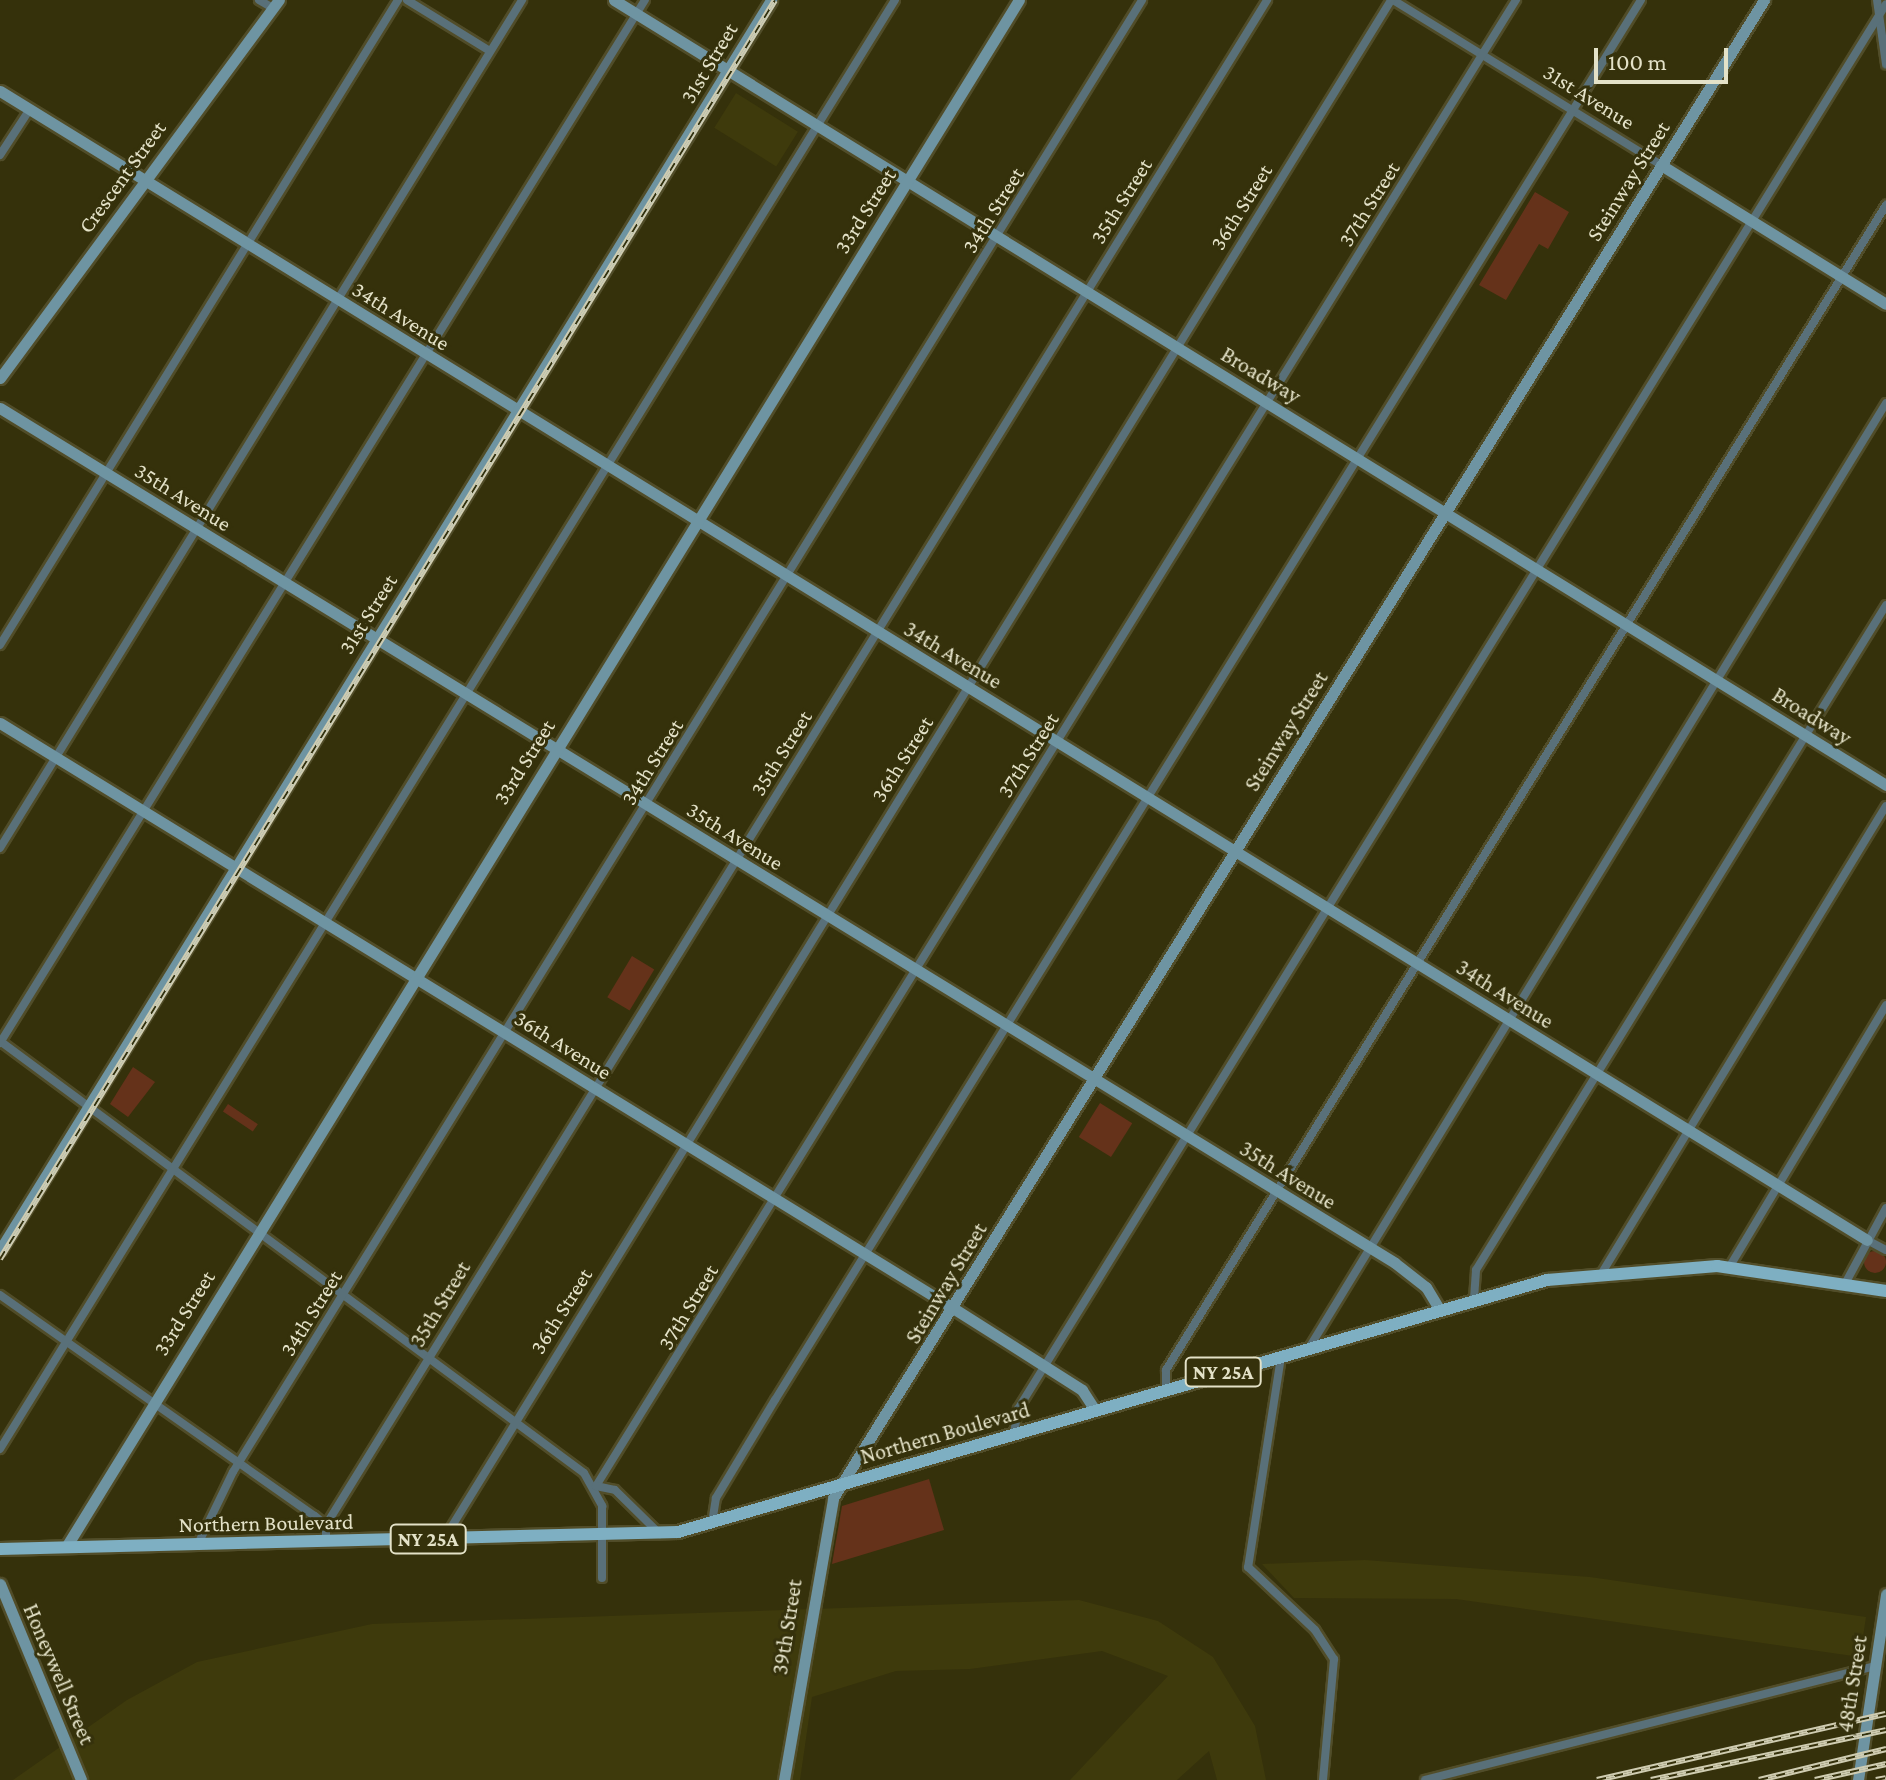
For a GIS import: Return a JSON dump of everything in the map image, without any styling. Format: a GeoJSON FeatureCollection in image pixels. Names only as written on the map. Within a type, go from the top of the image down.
{"type":"FeatureCollection","features":[{"type":"Feature","properties":{"kind":"main road","name":"Northern Boulevard"},"geometry":{"type":"LineString","coordinates":[[0,1549],[661,1534],[712,1523],[1474,1299],[1603,1271],[1730,1266],[1846,1282],[1886,1291]]}},
{"type":"Feature","properties":{"kind":"street"},"geometry":{"type":"LineString","coordinates":[[259,0],[276,4]]}},
{"type":"Feature","properties":{"kind":"street"},"geometry":{"type":"LineString","coordinates":[[0,645],[398,0]]}},
{"type":"Feature","properties":{"kind":"street"},"geometry":{"type":"LineString","coordinates":[[407,0],[490,51]]}},
{"type":"Feature","properties":{"kind":"street"},"geometry":{"type":"LineString","coordinates":[[0,848],[522,0]]}},
{"type":"Feature","properties":{"kind":"street","name":"Broadway"},"geometry":{"type":"LineString","coordinates":[[614,0],[1886,785]]}},
{"type":"Feature","properties":{"kind":"street"},"geometry":{"type":"LineString","coordinates":[[645,0],[0,1042],[515,1421],[596,1486],[615,1490],[661,1534]]}},
{"type":"Feature","properties":{"kind":"street","name":"31st Street"},"geometry":{"type":"LineString","coordinates":[[0,1250],[771,0]]}},
{"type":"Feature","properties":{"kind":"street"},"geometry":{"type":"LineString","coordinates":[[0,1449],[895,0]]}},
{"type":"Feature","properties":{"kind":"street","name":"33rd Street"},"geometry":{"type":"LineString","coordinates":[[66,1547],[152,1402],[1019,0]]}},
{"type":"Feature","properties":{"kind":"street","name":"34th Street"},"geometry":{"type":"LineString","coordinates":[[198,1544],[239,1463],[1142,0]]}},
{"type":"Feature","properties":{"kind":"street","name":"35th Street"},"geometry":{"type":"LineString","coordinates":[[326,1525],[1267,0]]}},
{"type":"Feature","properties":{"kind":"street","name":"31st Avenue"},"geometry":{"type":"LineString","coordinates":[[1392,0],[1886,304]]}},
{"type":"Feature","properties":{"kind":"street","name":"36th Street"},"geometry":{"type":"LineString","coordinates":[[444,1539],[1175,346],[1392,0]]}},
{"type":"Feature","properties":{"kind":"street","name":"37th Street"},"geometry":{"type":"LineString","coordinates":[[596,1486],[1516,0]]}},
{"type":"Feature","properties":{"kind":"street"},"geometry":{"type":"LineString","coordinates":[[712,1523],[716,1498],[1641,0]]}},
{"type":"Feature","properties":{"kind":"street","name":"Steinway Street"},"geometry":{"type":"LineString","coordinates":[[843,1484],[1764,0]]}},
{"type":"Feature","properties":{"kind":"street"},"geometry":{"type":"LineString","coordinates":[[1877,0],[1886,64]]}},
{"type":"Feature","properties":{"kind":"street","name":"Crescent Street"},"geometry":{"type":"LineString","coordinates":[[0,378],[276,4]]}},
{"type":"Feature","properties":{"kind":"street"},"geometry":{"type":"LineString","coordinates":[[1014,1434],[1018,1409],[1886,4]]}},
{"type":"Feature","properties":{"kind":"street","name":"34th Avenue"},"geometry":{"type":"LineString","coordinates":[[0,91],[607,467],[1886,1250]]}},
{"type":"Feature","properties":{"kind":"street"},"geometry":{"type":"LineString","coordinates":[[0,155],[30,109]]}},
{"type":"Feature","properties":{"kind":"street"},"geometry":{"type":"LineString","coordinates":[[1166,1389],[1166,1370],[1886,205]]}},
{"type":"Feature","properties":{"kind":"street"},"geometry":{"type":"LineString","coordinates":[[1309,1348],[1366,1247],[1886,403]]}},
{"type":"Feature","properties":{"kind":"street","name":"35th Avenue"},"geometry":{"type":"LineString","coordinates":[[0,408],[1366,1247],[1426,1287],[1439,1309]]}},
{"type":"Feature","properties":{"kind":"street"},"geometry":{"type":"LineString","coordinates":[[1474,1299],[1476,1270],[1886,605]]}},
{"type":"Feature","properties":{"kind":"street","name":"36th Avenue"},"geometry":{"type":"LineString","coordinates":[[0,723],[953,1308],[1082,1390],[1095,1410]]}},
{"type":"Feature","properties":{"kind":"street"},"geometry":{"type":"LineString","coordinates":[[1603,1271],[1686,1129],[1886,806]]}},
{"type":"Feature","properties":{"kind":"street"},"geometry":{"type":"LineString","coordinates":[[1730,1266],[1776,1184],[1886,1005]]}},
{"type":"Feature","properties":{"kind":"street"},"geometry":{"type":"LineString","coordinates":[[1846,1282],[1886,1208]]}},
{"type":"Feature","properties":{"kind":"street"},"geometry":{"type":"LineString","coordinates":[[0,1295],[326,1525],[326,1542]]}},
{"type":"Feature","properties":{"kind":"street"},"geometry":{"type":"LineString","coordinates":[[1281,1356],[1248,1562],[1263,1586],[1315,1630],[1334,1659],[1323,1780]]}},
{"type":"Feature","properties":{"kind":"street","name":"39th Street"},"geometry":{"type":"LineString","coordinates":[[784,1780],[827,1511],[843,1484]]}},
{"type":"Feature","properties":{"kind":"street"},"geometry":{"type":"LineString","coordinates":[[596,1486],[605,1535],[602,1578]]}},
{"type":"Feature","properties":{"kind":"street","name":"Honeywell Street"},"geometry":{"type":"LineString","coordinates":[[0,1584],[81,1780]]}},
{"type":"Feature","properties":{"kind":"street","name":"48th Street"},"geometry":{"type":"LineString","coordinates":[[1858,1780],[1886,1594]]}},
{"type":"Feature","properties":{"kind":"street"},"geometry":{"type":"LineString","coordinates":[[1425,1780],[1875,1666]]}},
{"type":"Feature","properties":{"kind":"shaded area"},"geometry":{"type":"Polygon","coordinates":[[[736,93],[798,132],[776,166],[714,128],[736,93]]]}},
{"type":"Feature","properties":{"kind":"shaded area"},"geometry":{"type":"Polygon","coordinates":[[[1535,192],[1569,212],[1548,249],[1539,244],[1506,300],[1479,285],[1535,192]]]}},
{"type":"Feature","properties":{"kind":"shaded area"},"geometry":{"type":"Polygon","coordinates":[[[632,956],[654,969],[630,1011],[607,997],[632,956]]]}},
{"type":"Feature","properties":{"kind":"shaded area"},"geometry":{"type":"Polygon","coordinates":[[[133,1067],[155,1082],[128,1117],[110,1104],[133,1067]]]}},
{"type":"Feature","properties":{"kind":"shaded area"},"geometry":{"type":"Polygon","coordinates":[[[1100,1103],[1132,1123],[1111,1157],[1079,1137],[1100,1103]]]}},
{"type":"Feature","properties":{"kind":"shaded area"},"geometry":{"type":"Polygon","coordinates":[[[228,1104],[258,1124],[253,1132],[223,1111],[228,1104]]]}},
{"type":"Feature","properties":{"kind":"shaded area"},"geometry":{"type":"Polygon","coordinates":[[[1875,1251],[1883,1254],[1886,1262],[1883,1270],[1875,1273],[1867,1270],[1864,1262],[1867,1254],[1875,1251]]]}},
{"type":"Feature","properties":{"kind":"shaded area"},"geometry":{"type":"Polygon","coordinates":[[[929,1479],[944,1530],[832,1564],[842,1506],[929,1479]]]}},
{"type":"Feature","properties":{"kind":"shaded area"},"geometry":{"type":"Polygon","coordinates":[[[1365,1560],[1590,1577],[1866,1617],[1860,1657],[1456,1599],[1294,1598],[1262,1564],[1365,1560]]]}},
{"type":"Feature","properties":{"kind":"shaded area"},"geometry":{"type":"Polygon","coordinates":[[[1079,1600],[1158,1621],[1213,1657],[1255,1726],[1266,1780],[1217,1780],[1209,1751],[1177,1780],[1070,1780],[1168,1676],[1102,1651],[970,1669],[896,1671],[812,1697],[800,1780],[13,1780],[127,1700],[197,1662],[372,1624],[1079,1600]]]}},
{"type":"Feature","properties":{"kind":"railway"},"geometry":{"type":"LineString","coordinates":[[0,1259],[775,0]]}},
{"type":"Feature","properties":{"kind":"railway"},"geometry":{"type":"LineString","coordinates":[[1597,1780],[1886,1714]]}},
{"type":"Feature","properties":{"kind":"railway"},"geometry":{"type":"LineString","coordinates":[[1651,1780],[1886,1730]]}},
{"type":"Feature","properties":{"kind":"railway"},"geometry":{"type":"LineString","coordinates":[[1759,1780],[1886,1749]]}},
{"type":"Feature","properties":{"kind":"railway"},"geometry":{"type":"LineString","coordinates":[[1815,1780],[1886,1764]]}},
{"type":"Feature","properties":{"kind":"railway"},"geometry":{"type":"LineString","coordinates":[[1876,1780],[1886,1778]]}}]}
